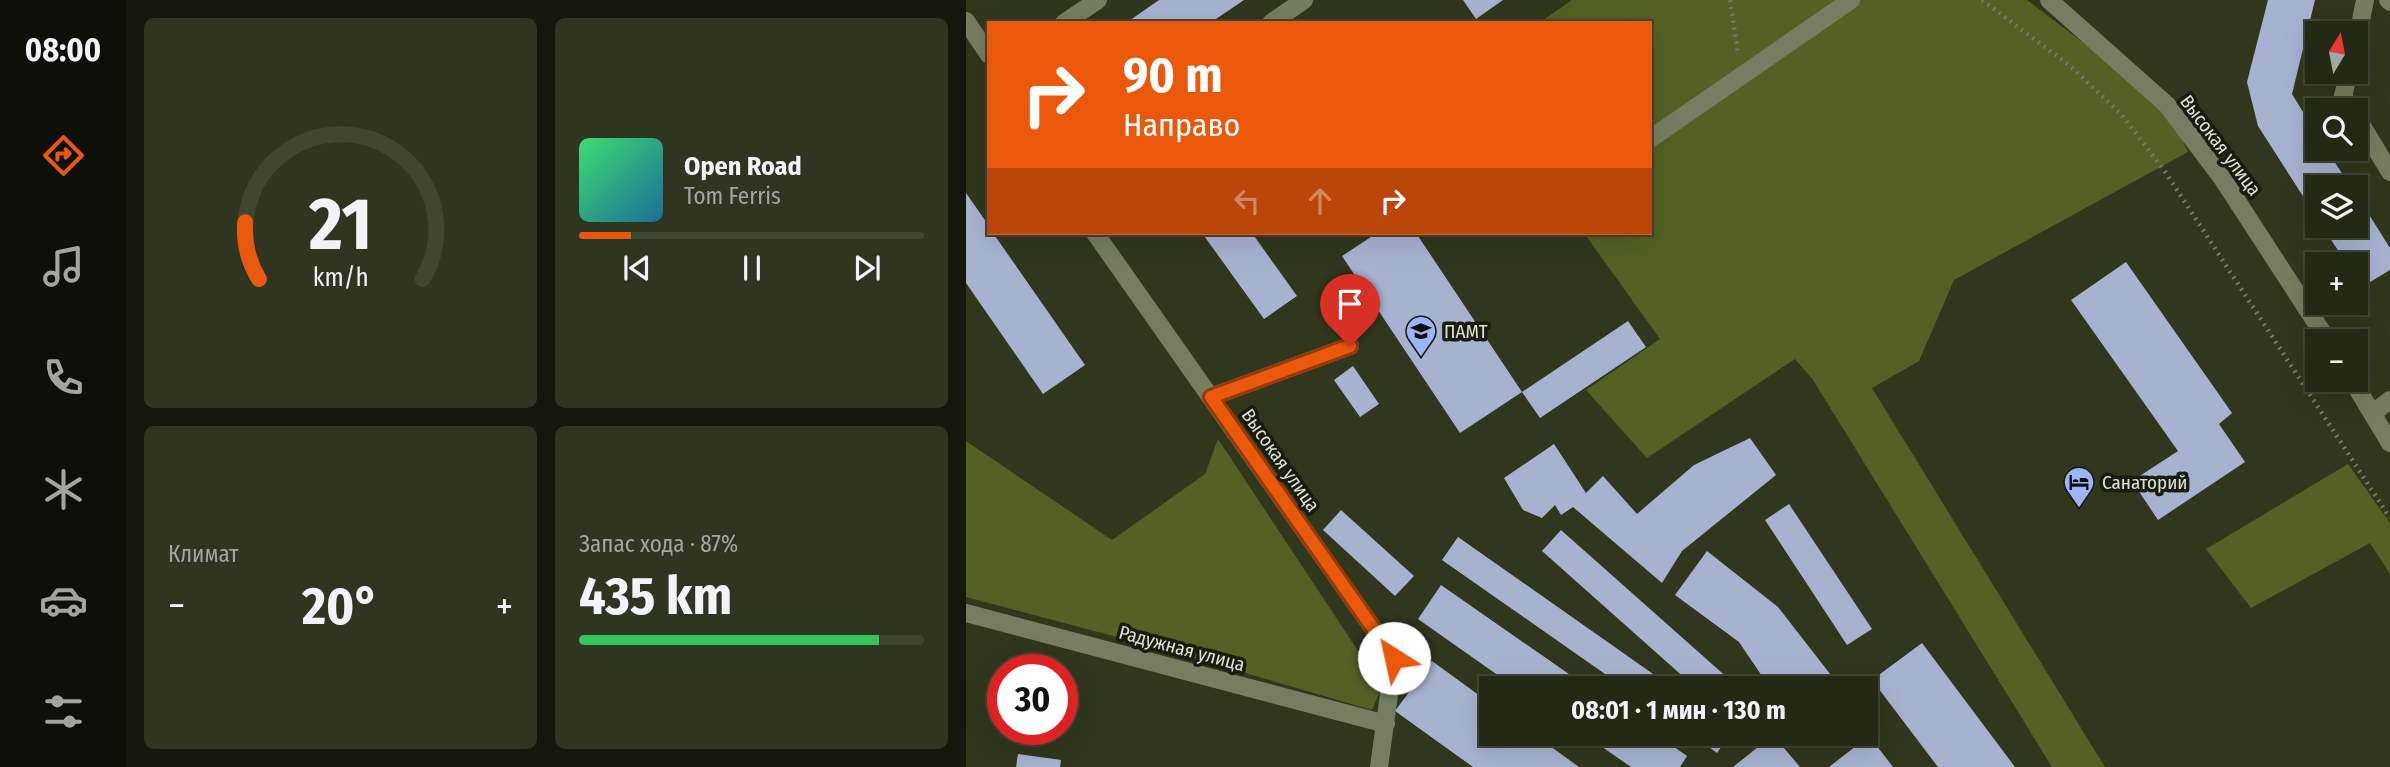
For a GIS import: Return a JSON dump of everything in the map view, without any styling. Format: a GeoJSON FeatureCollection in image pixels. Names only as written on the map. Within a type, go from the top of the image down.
{"type":"FeatureCollection","features":[{"type":"Feature","properties":{"kind":"street"},"geometry":{"type":"LineString","coordinates":[[1066,21],[1098,0]]}},
{"type":"Feature","properties":{"kind":"street"},"geometry":{"type":"LineString","coordinates":[[1274,21],[1304,0]]}},
{"type":"Feature","properties":{"kind":"street"},"geometry":{"type":"LineString","coordinates":[[1652,138],[1851,0]]}},
{"type":"Feature","properties":{"kind":"street","name":"Высокая улица"},"geometry":{"type":"LineString","coordinates":[[2049,0],[2167,105],[2222,178],[2320,329]]}},
{"type":"Feature","properties":{"kind":"street"},"geometry":{"type":"LineString","coordinates":[[2361,21],[2365,0]]}},
{"type":"Feature","properties":{"kind":"street"},"geometry":{"type":"LineString","coordinates":[[966,21],[987,52]]}},
{"type":"Feature","properties":{"kind":"street"},"geometry":{"type":"LineString","coordinates":[[2368,136],[2390,172]]}},
{"type":"Feature","properties":{"kind":"street","name":"Высокая улица"},"geometry":{"type":"LineString","coordinates":[[1096,235],[1394,658],[1379,767]]}},
{"type":"Feature","properties":{"kind":"street"},"geometry":{"type":"LineString","coordinates":[[1211,397],[1350,346]]}},
{"type":"Feature","properties":{"kind":"street"},"geometry":{"type":"LineString","coordinates":[[2360,392],[2390,443]]}},
{"type":"Feature","properties":{"kind":"street"},"geometry":{"type":"LineString","coordinates":[[2373,413],[2390,400]]}},
{"type":"Feature","properties":{"kind":"street","name":"Радужная улица"},"geometry":{"type":"LineString","coordinates":[[966,613],[1386,724]]}},
{"type":"Feature","properties":{"kind":"path"},"geometry":{"type":"LineString","coordinates":[[1730,0],[1742,76]]}},
{"type":"Feature","properties":{"kind":"path"},"geometry":{"type":"LineString","coordinates":[[1982,0],[2068,65],[2121,114],[2164,170],[2390,518]]}},
{"type":"Feature","properties":{"kind":"green space"},"geometry":{"type":"Polygon","coordinates":[[[1572,0],[2027,0],[2127,76],[2173,121],[2188,152],[1954,280],[1919,361],[1872,388],[2105,767],[2052,767],[1813,380],[1795,359],[1647,458],[1586,390],[1660,339],[1585,235],[1652,235],[1652,21],[1542,21],[1572,0]]]}},
{"type":"Feature","properties":{"kind":"green space"},"geometry":{"type":"Polygon","coordinates":[[[1218,439],[1382,687],[1372,710],[1166,650],[966,597],[966,441],[1112,540],[1205,474],[1218,439]]]}},
{"type":"Feature","properties":{"kind":"green space"},"geometry":{"type":"Polygon","coordinates":[[[2348,464],[2390,523],[2390,574],[2370,543],[2251,608],[2206,549],[2348,464]]]}},
{"type":"Feature","properties":{"kind":"building"},"geometry":{"type":"Polygon","coordinates":[[[1159,0],[1244,0],[1213,21],[1129,21],[1159,0]]]}},
{"type":"Feature","properties":{"kind":"building"},"geometry":{"type":"Polygon","coordinates":[[[1463,0],[1503,0],[1476,19],[1463,0]]]}},
{"type":"Feature","properties":{"kind":"building"},"geometry":{"type":"Polygon","coordinates":[[[2268,0],[2315,0],[2310,21],[2305,21],[2305,41],[2292,94],[2305,115],[2305,161],[2334,161],[2343,175],[2305,175],[2305,199],[2258,126],[2247,82],[2268,0]]]}},
{"type":"Feature","properties":{"kind":"building"},"geometry":{"type":"Polygon","coordinates":[[[966,193],[987,223],[987,235],[994,235],[1085,365],[1043,394],[966,283],[966,193]]]}},
{"type":"Feature","properties":{"kind":"building"},"geometry":{"type":"Polygon","coordinates":[[[2368,213],[2390,248],[2390,270],[2368,283],[2368,252],[2339,252],[2330,238],[2368,238],[2368,213]]]}},
{"type":"Feature","properties":{"kind":"building"},"geometry":{"type":"Polygon","coordinates":[[[1203,235],[1253,235],[1297,296],[1264,319],[1203,235]]]}},
{"type":"Feature","properties":{"kind":"building"},"geometry":{"type":"Polygon","coordinates":[[[1374,235],[1417,235],[1522,392],[1460,433],[1342,256],[1374,235]]]}},
{"type":"Feature","properties":{"kind":"building"},"geometry":{"type":"Polygon","coordinates":[[[2126,262],[2232,413],[2219,424],[2245,462],[2158,520],[2132,481],[2178,451],[2071,300],[2126,262]]]}},
{"type":"Feature","properties":{"kind":"building"},"geometry":{"type":"Polygon","coordinates":[[[1628,321],[1646,347],[1540,418],[1522,392],[1628,321]]]}},
{"type":"Feature","properties":{"kind":"building"},"geometry":{"type":"Polygon","coordinates":[[[1353,366],[1379,404],[1360,417],[1334,380],[1353,366]]]}},
{"type":"Feature","properties":{"kind":"building"},"geometry":{"type":"Polygon","coordinates":[[[1750,438],[1776,475],[1682,551],[1662,583],[1573,507],[1561,515],[1555,505],[1542,518],[1523,510],[1504,478],[1554,444],[1586,493],[1603,476],[1637,514],[1694,465],[1750,438]]]}},
{"type":"Feature","properties":{"kind":"building"},"geometry":{"type":"Polygon","coordinates":[[[1789,504],[1872,629],[1847,645],[1765,520],[1789,504]]]}},
{"type":"Feature","properties":{"kind":"building"},"geometry":{"type":"Polygon","coordinates":[[[1341,510],[1414,576],[1395,596],[1323,530],[1341,510]]]}},
{"type":"Feature","properties":{"kind":"building"},"geometry":{"type":"Polygon","coordinates":[[[1561,530],[1725,676],[1683,676],[1542,551],[1561,530]]]}},
{"type":"Feature","properties":{"kind":"building"},"geometry":{"type":"Polygon","coordinates":[[[1458,537],[1656,676],[1608,676],[1442,560],[1458,537]]]}},
{"type":"Feature","properties":{"kind":"building"},"geometry":{"type":"Polygon","coordinates":[[[1707,551],[1778,607],[1832,676],[1762,676],[1739,642],[1675,595],[1707,551]]]}},
{"type":"Feature","properties":{"kind":"building"},"geometry":{"type":"Polygon","coordinates":[[[1441,585],[1572,676],[1499,676],[1418,619],[1441,585]]]}},
{"type":"Feature","properties":{"kind":"building"},"geometry":{"type":"Polygon","coordinates":[[[1922,643],[2015,767],[1938,767],[1878,688],[1877,676],[1922,643]]]}},
{"type":"Feature","properties":{"kind":"building"},"geometry":{"type":"Polygon","coordinates":[[[1432,661],[1479,695],[1479,746],[1550,746],[1579,767],[1473,767],[1395,711],[1432,661]]]}},
{"type":"Feature","properties":{"kind":"building"},"geometry":{"type":"Polygon","coordinates":[[[1601,746],[1673,746],[1687,756],[1680,767],[1631,767],[1601,746]]]}},
{"type":"Feature","properties":{"kind":"building"},"geometry":{"type":"Polygon","coordinates":[[[1708,746],[1722,746],[1717,753],[1708,746]]]}},
{"type":"Feature","properties":{"kind":"building"},"geometry":{"type":"Polygon","coordinates":[[[1759,746],[1782,746],[1800,767],[1733,767],[1759,746]]]}},
{"type":"Feature","properties":{"kind":"building"},"geometry":{"type":"Polygon","coordinates":[[[1856,746],[1877,746],[1893,767],[1829,767],[1856,746]]]}},
{"type":"Feature","properties":{"kind":"building"},"geometry":{"type":"Polygon","coordinates":[[[1018,754],[1061,760],[1060,767],[1016,767],[1018,754]]]}},
{"type":"Feature","properties":{"kind":"place","name":"ПАМТ"},"geometry":{"type":"Point","coordinates":[1421,358]}},
{"type":"Feature","properties":{"kind":"place","name":"Санаторий"},"geometry":{"type":"Point","coordinates":[2079,509]}},
{"type":"Feature","properties":{"kind":"route"},"geometry":{"type":"LineString","coordinates":[[1350,346],[1211,397],[1394,658]]}}]}
